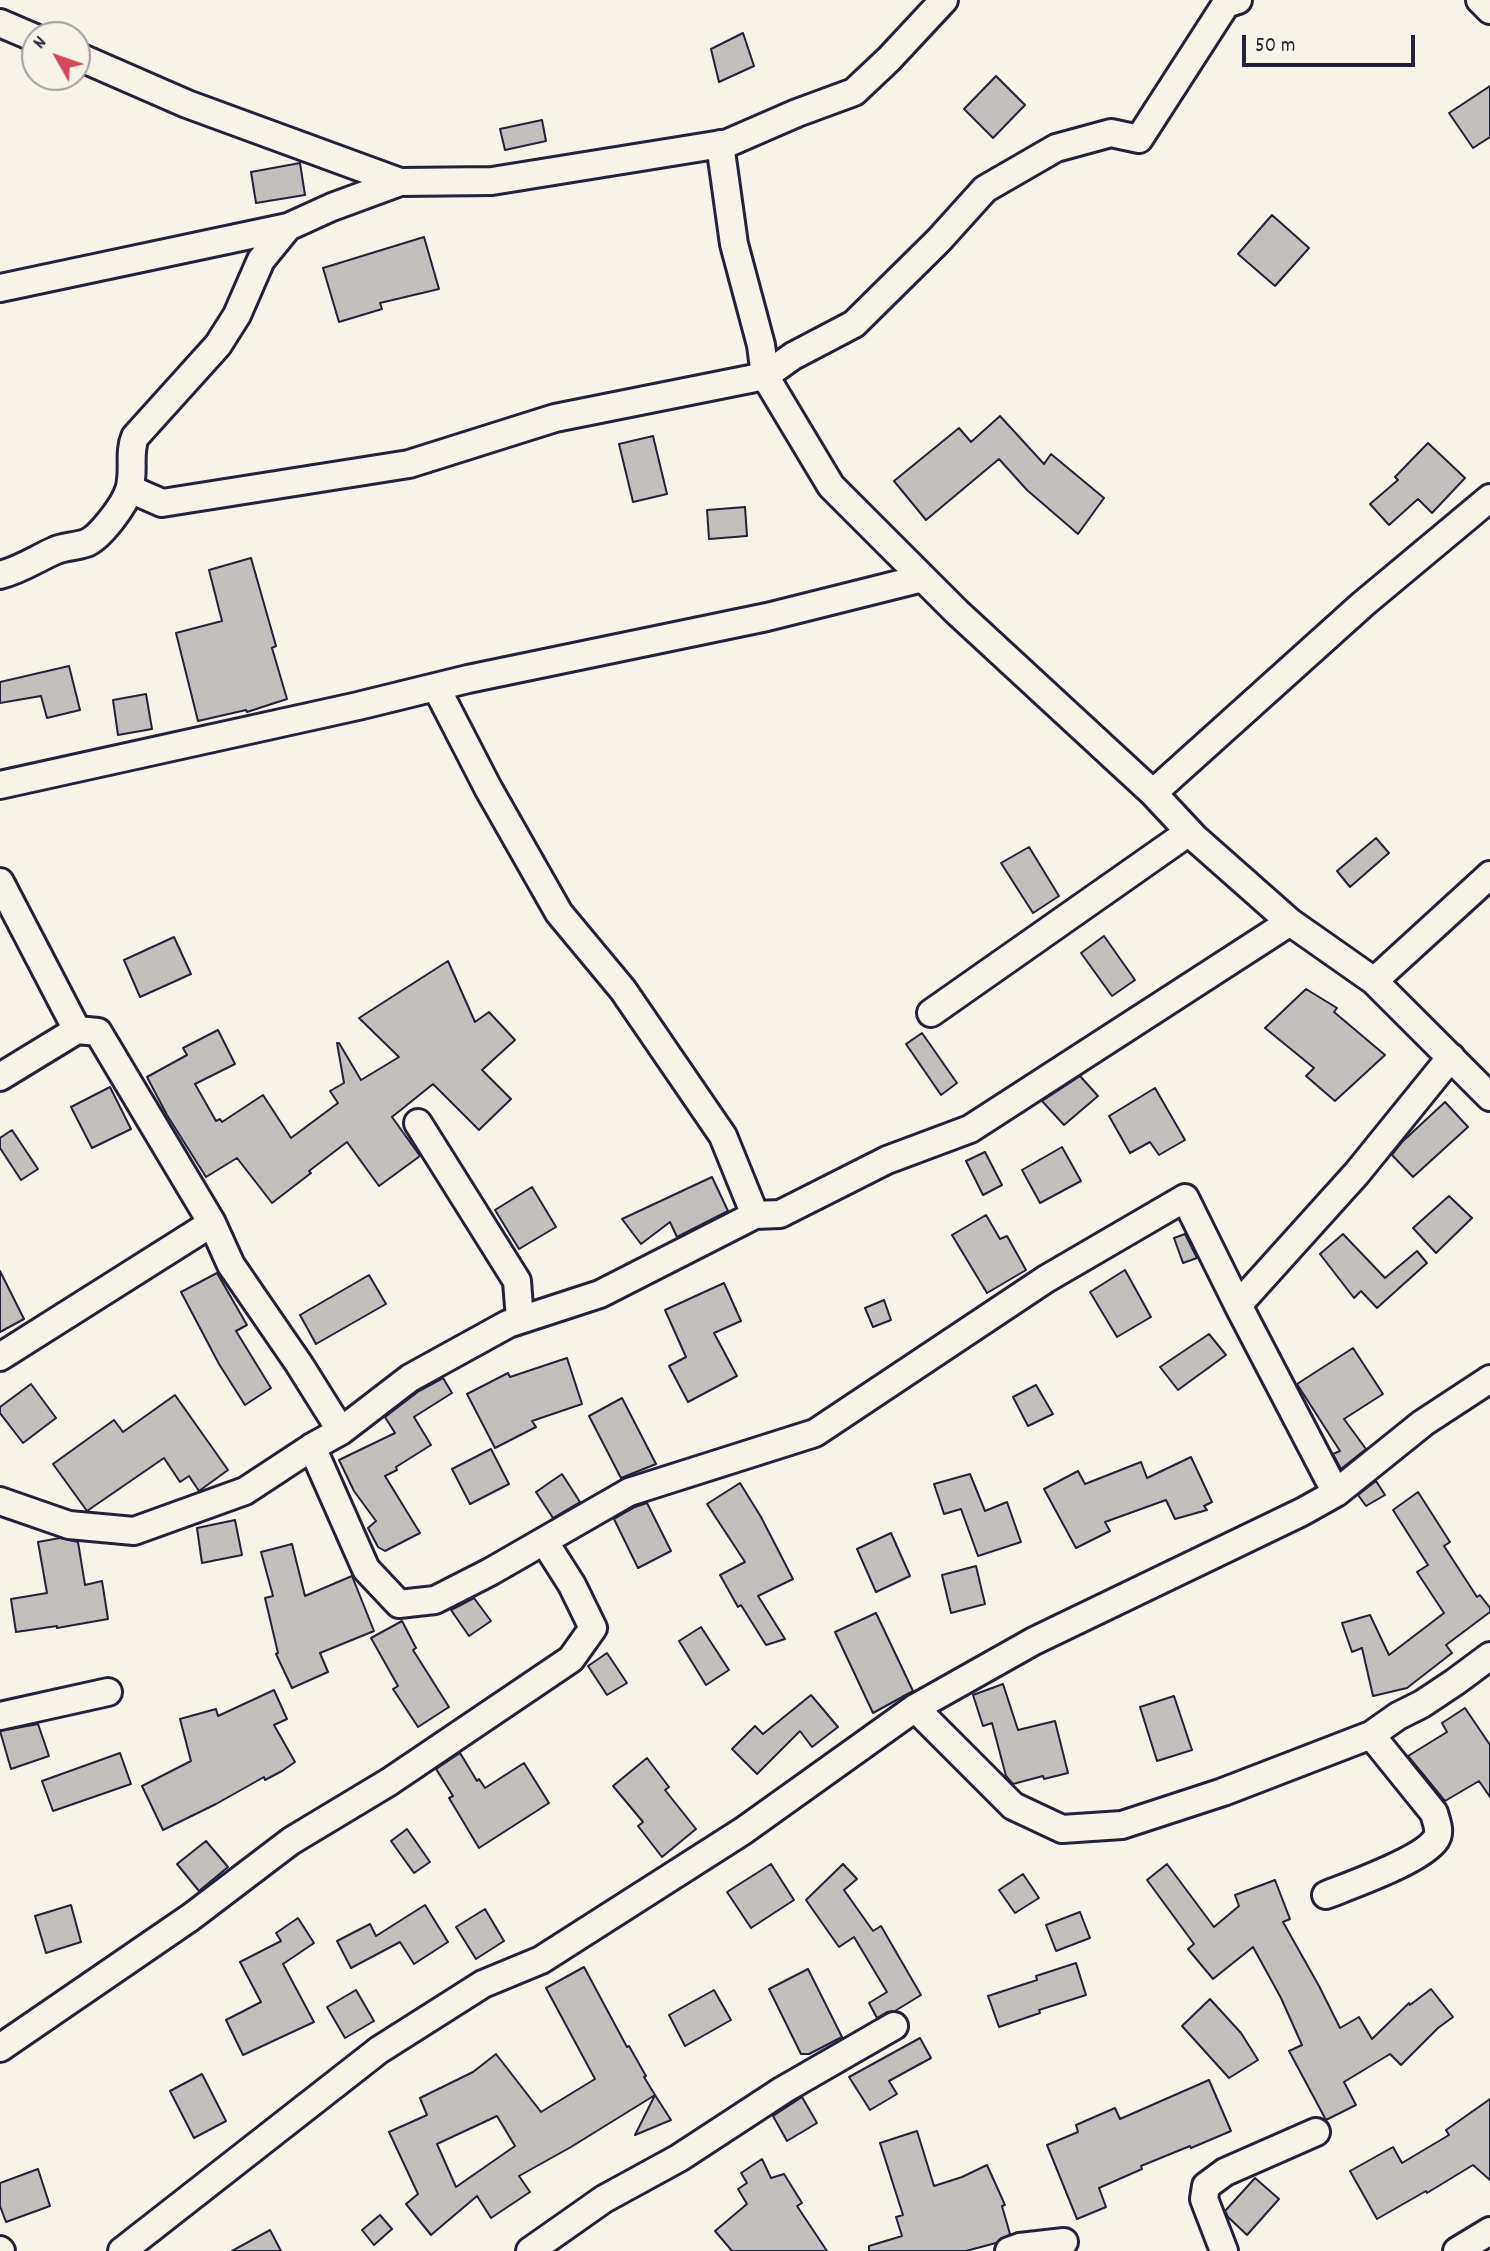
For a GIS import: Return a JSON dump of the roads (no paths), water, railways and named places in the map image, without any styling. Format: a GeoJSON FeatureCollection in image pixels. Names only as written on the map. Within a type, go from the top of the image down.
{"type":"FeatureCollection","features":[{"type":"Feature","properties":{"kind":"street"},"geometry":{"type":"LineString","coordinates":[[5,0],[0,20],[21,31]]}},
{"type":"Feature","properties":{"kind":"street"},"geometry":{"type":"LineString","coordinates":[[0,288],[288,227],[331,206],[400,182],[492,181],[728,143],[854,92],[944,0]]}},
{"type":"Feature","properties":{"kind":"street"},"geometry":{"type":"LineString","coordinates":[[130,489],[162,503],[410,464],[555,418],[765,376],[793,356],[854,324],[985,190],[1056,148],[1111,133],[1139,139],[1226,4],[1238,0]]}},
{"type":"Feature","properties":{"kind":"street"},"geometry":{"type":"LineString","coordinates":[[1480,0],[1490,10]]}},
{"type":"Feature","properties":{"kind":"street"},"geometry":{"type":"LineString","coordinates":[[91,62],[187,103],[400,182]]}},
{"type":"Feature","properties":{"kind":"street"},"geometry":{"type":"LineString","coordinates":[[720,144],[734,244],[761,345],[765,376],[831,486],[966,621],[1153,793],[1189,832],[1290,922],[1374,981],[1490,1097]]}},
{"type":"Feature","properties":{"kind":"street"},"geometry":{"type":"LineString","coordinates":[[0,575],[19,569],[55,550],[87,543],[95,538],[125,500],[130,489],[131,448],[135,437],[218,345],[237,316],[261,260],[288,227]]}},
{"type":"Feature","properties":{"kind":"street"},"geometry":{"type":"LineString","coordinates":[[1153,793],[1363,604],[1490,498]]}},
{"type":"Feature","properties":{"kind":"street"},"geometry":{"type":"LineString","coordinates":[[0,785],[436,687],[767,617],[923,578]]}},
{"type":"Feature","properties":{"kind":"street"},"geometry":{"type":"LineString","coordinates":[[436,687],[488,788],[559,913],[623,989],[723,1136],[755,1215]]}},
{"type":"Feature","properties":{"kind":"street"},"geometry":{"type":"LineString","coordinates":[[931,1013],[1189,832]]}},
{"type":"Feature","properties":{"kind":"street"},"geometry":{"type":"LineString","coordinates":[[1374,981],[1490,875]]}},
{"type":"Feature","properties":{"kind":"street"},"geometry":{"type":"LineString","coordinates":[[0,882],[77,1030]]}},
{"type":"Feature","properties":{"kind":"street"},"geometry":{"type":"LineString","coordinates":[[0,1501],[69,1525],[134,1531],[245,1491],[341,1431],[410,1378],[508,1324],[600,1294],[755,1215],[780,1214],[887,1160],[970,1129],[1290,922]]}},
{"type":"Feature","properties":{"kind":"street"},"geometry":{"type":"LineString","coordinates":[[0,1077],[77,1030],[99,1032],[212,1223],[231,1265],[341,1431]]}},
{"type":"Feature","properties":{"kind":"street"},"geometry":{"type":"LineString","coordinates":[[1238,1305],[1357,1172],[1451,1057]]}},
{"type":"Feature","properties":{"kind":"street"},"geometry":{"type":"LineString","coordinates":[[418,1123],[517,1281],[520,1320]]}},
{"type":"Feature","properties":{"kind":"street"},"geometry":{"type":"LineString","coordinates":[[312,1447],[366,1569],[400,1604],[435,1600],[490,1572],[629,1492],[815,1433],[1046,1279],[1185,1198],[1336,1493]]}},
{"type":"Feature","properties":{"kind":"street"},"geometry":{"type":"LineString","coordinates":[[0,1357],[212,1223]]}},
{"type":"Feature","properties":{"kind":"street"},"geometry":{"type":"LineString","coordinates":[[122,2251],[379,2050],[483,1984],[541,1960],[743,1831],[915,1708],[1034,1641],[1290,1518],[1336,1493],[1423,1423],[1490,1379]]}},
{"type":"Feature","properties":{"kind":"street"},"geometry":{"type":"LineString","coordinates":[[0,2048],[191,1917],[291,1841],[390,1782],[571,1659],[593,1628],[572,1585],[544,1541]]}},
{"type":"Feature","properties":{"kind":"street"},"geometry":{"type":"LineString","coordinates":[[915,1708],[1013,1806],[1062,1829],[1122,1825],[1223,1792],[1371,1735],[1455,1682],[1485,1669]]}},
{"type":"Feature","properties":{"kind":"street"},"geometry":{"type":"LineString","coordinates":[[0,1716],[108,1692]]}},
{"type":"Feature","properties":{"kind":"street"},"geometry":{"type":"LineString","coordinates":[[1326,1895],[1422,1853],[1436,1839],[1438,1828],[1434,1812],[1371,1735]]}},
{"type":"Feature","properties":{"kind":"street"},"geometry":{"type":"LineString","coordinates":[[530,2251],[604,2199],[679,2158],[761,2103],[894,2026]]}},
{"type":"Feature","properties":{"kind":"street"},"geometry":{"type":"LineString","coordinates":[[1224,2251],[1204,2199],[1206,2186],[1225,2172],[1316,2132]]}},
{"type":"Feature","properties":{"kind":"street"},"geometry":{"type":"LineString","coordinates":[[1457,2251],[1490,2231]]}},
{"type":"Feature","properties":{"kind":"street"},"geometry":{"type":"LineString","coordinates":[[1009,2251],[1020,2247],[1064,2242]]}}]}
